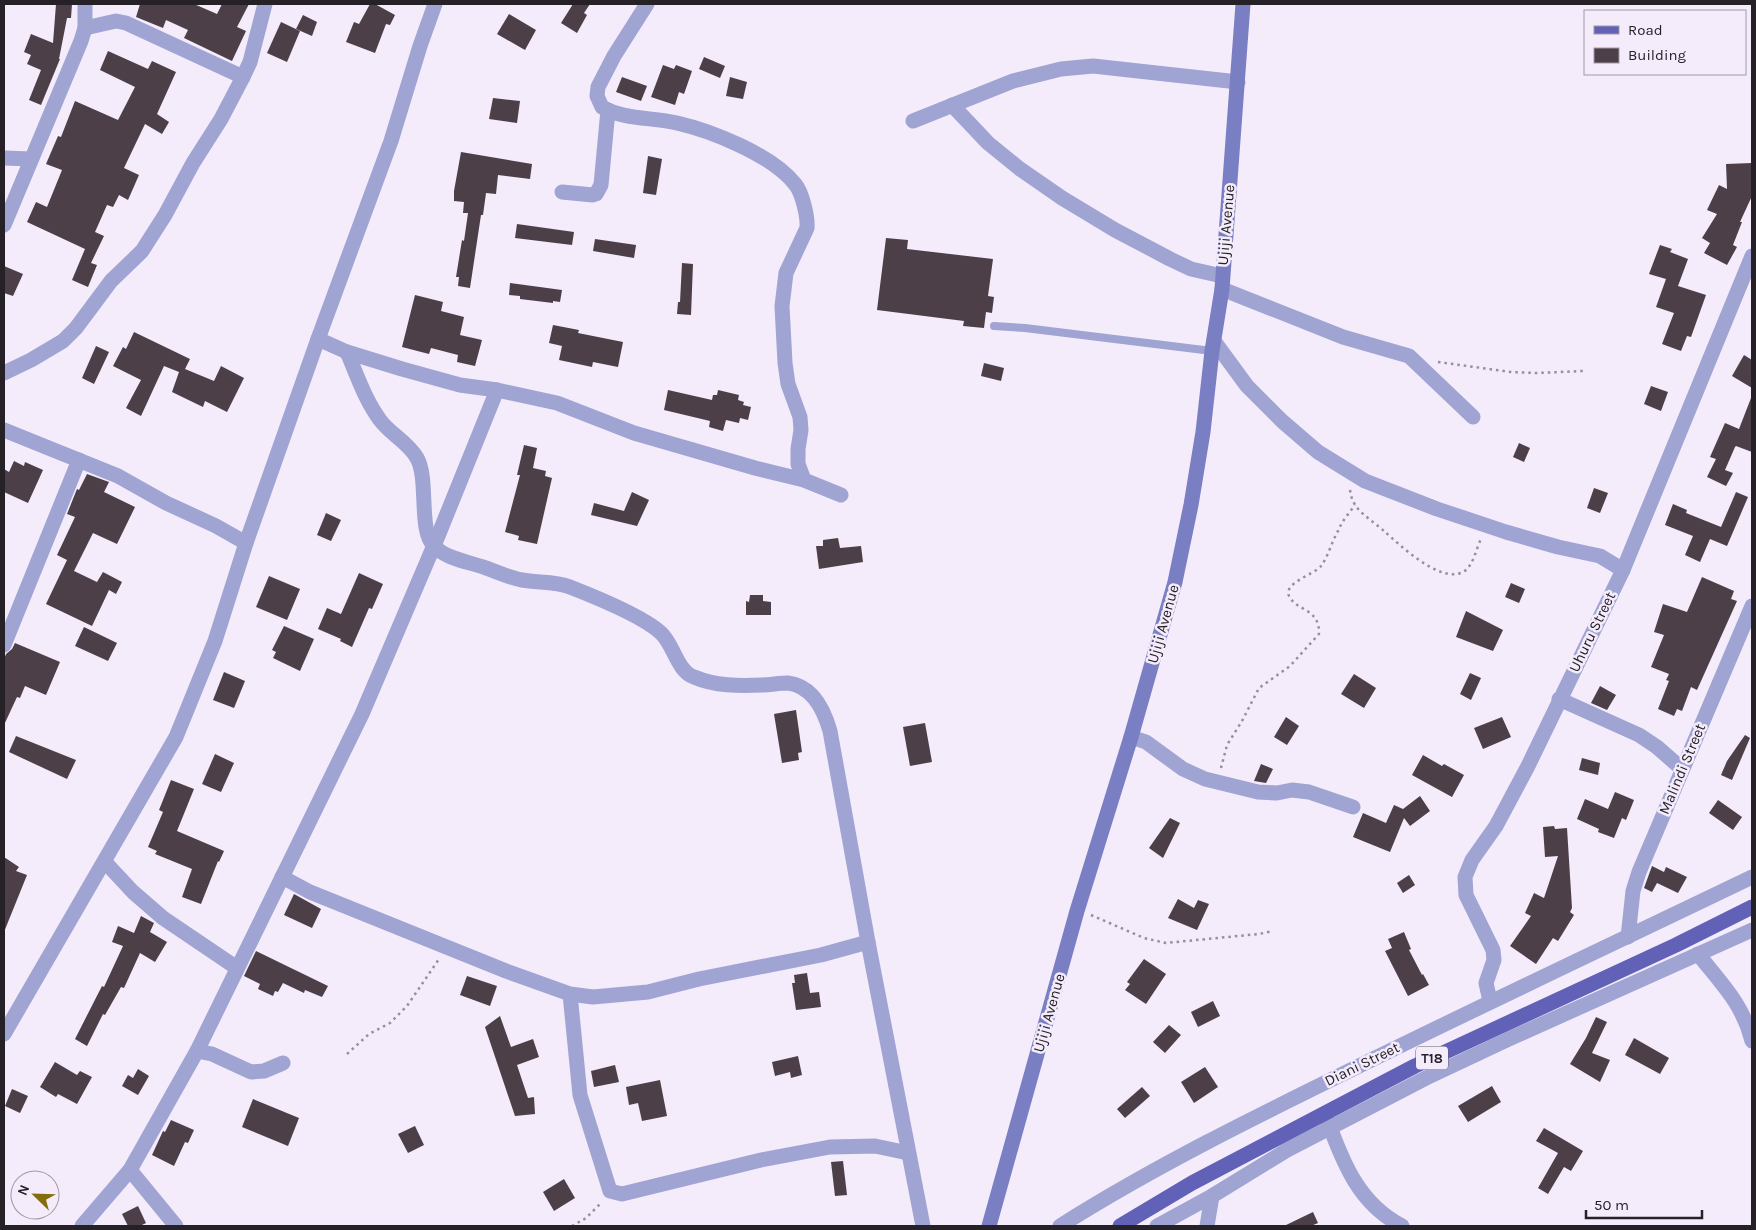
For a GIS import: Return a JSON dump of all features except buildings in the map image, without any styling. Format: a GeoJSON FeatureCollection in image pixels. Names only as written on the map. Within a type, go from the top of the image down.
{"type":"FeatureCollection","features":[{"type":"Feature","properties":{"kind":"main road","name":"Ujiji Avenue"},"geometry":{"type":"LineString","coordinates":[[989,1226],[1077,911],[1131,737],[1175,582],[1185,534],[1203,432],[1222,282],[1243,4]]}},
{"type":"Feature","properties":{"kind":"main road","name":"T18"},"geometry":{"type":"LineString","coordinates":[[1120,1226],[1192,1183],[1328,1120],[1415,1066],[1676,945],[1752,907]]}},
{"type":"Feature","properties":{"kind":"street"},"geometry":{"type":"LineString","coordinates":[[4,225],[85,28],[85,4]]}},
{"type":"Feature","properties":{"kind":"street"},"geometry":{"type":"LineString","coordinates":[[4,373],[63,341],[76,328],[111,281],[142,251],[165,216],[193,163],[221,119],[243,77],[250,62],[265,4]]}},
{"type":"Feature","properties":{"kind":"street"},"geometry":{"type":"LineString","coordinates":[[4,1034],[176,737],[215,640],[246,543],[318,339],[391,142],[420,46],[435,4]]}},
{"type":"Feature","properties":{"kind":"street"},"geometry":{"type":"LineString","coordinates":[[647,4],[614,56],[598,87],[599,102],[602,107],[624,115],[655,118],[679,124],[730,142],[756,154],[778,169],[796,185],[808,220],[807,228],[786,273],[782,306],[785,363],[788,384],[800,417],[801,430],[798,464],[804,480]]}},
{"type":"Feature","properties":{"kind":"street"},"geometry":{"type":"LineString","coordinates":[[85,28],[116,21],[126,23],[243,77]]}},
{"type":"Feature","properties":{"kind":"street"},"geometry":{"type":"LineString","coordinates":[[913,121],[1013,81],[1061,69],[1093,66],[1238,82]]}},
{"type":"Feature","properties":{"kind":"street"},"geometry":{"type":"LineString","coordinates":[[952,106],[988,143],[1020,169],[1062,198],[1115,230],[1170,260],[1343,337],[1412,359],[1474,417]]}},
{"type":"Feature","properties":{"kind":"street"},"geometry":{"type":"LineString","coordinates":[[562,192],[593,195],[599,190],[608,110]]}},
{"type":"Feature","properties":{"kind":"street"},"geometry":{"type":"LineString","coordinates":[[4,158],[31,159]]}},
{"type":"Feature","properties":{"kind":"street","name":"Uhuru Street"},"geometry":{"type":"LineString","coordinates":[[1490,1001],[1486,983],[1494,960],[1493,950],[1466,895],[1466,877],[1472,860],[1496,826],[1528,766],[1623,570],[1752,256]]}},
{"type":"Feature","properties":{"kind":"street"},"geometry":{"type":"LineString","coordinates":[[318,339],[348,352],[460,385],[497,390],[557,403],[634,433],[804,480],[841,495]]}},
{"type":"Feature","properties":{"kind":"street"},"geometry":{"type":"LineString","coordinates":[[1213,346],[1265,405],[1300,437],[1339,466],[1365,481],[1487,526],[1558,547],[1600,556],[1623,570]]}},
{"type":"Feature","properties":{"kind":"street"},"geometry":{"type":"LineString","coordinates":[[348,352],[370,405],[381,422],[398,436],[417,458],[421,470],[427,529],[434,546],[456,558],[520,580],[551,582],[568,586],[634,616],[661,633],[673,648],[683,668],[691,676],[707,682],[726,684],[796,684],[813,696],[820,705],[830,731],[868,942],[923,1226]]}},
{"type":"Feature","properties":{"kind":"street"},"geometry":{"type":"LineString","coordinates":[[82,1226],[130,1170],[197,1051],[362,714],[434,546],[497,390]]}},
{"type":"Feature","properties":{"kind":"street"},"geometry":{"type":"LineString","coordinates":[[4,430],[118,476],[166,503],[216,526],[246,543]]}},
{"type":"Feature","properties":{"kind":"street"},"geometry":{"type":"LineString","coordinates":[[4,645],[79,460]]}},
{"type":"Feature","properties":{"kind":"street","name":"Malindi Street"},"geometry":{"type":"LineString","coordinates":[[1628,937],[1634,891],[1639,872],[1752,606]]}},
{"type":"Feature","properties":{"kind":"street"},"geometry":{"type":"LineString","coordinates":[[1559,699],[1639,735],[1657,747],[1682,769]]}},
{"type":"Feature","properties":{"kind":"street"},"geometry":{"type":"LineString","coordinates":[[1131,737],[1146,742],[1183,768],[1205,779],[1258,792],[1277,793],[1292,790],[1309,792],[1353,807]]}},
{"type":"Feature","properties":{"kind":"street"},"geometry":{"type":"LineString","coordinates":[[105,862],[133,892],[163,918],[237,968]]}},
{"type":"Feature","properties":{"kind":"street"},"geometry":{"type":"LineString","coordinates":[[282,877],[310,892],[364,912],[448,948],[570,994],[593,997],[648,992],[699,978],[821,955],[868,942]]}},
{"type":"Feature","properties":{"kind":"street","name":"Diani Street"},"geometry":{"type":"LineString","coordinates":[[1060,1226],[1093,1205],[1182,1156],[1321,1084],[1490,1001],[1752,877]]}},
{"type":"Feature","properties":{"kind":"street"},"geometry":{"type":"LineString","coordinates":[[1157,1226],[1212,1196],[1287,1150],[1328,1120],[1426,1078],[1510,1038],[1752,930]]}},
{"type":"Feature","properties":{"kind":"street"},"geometry":{"type":"LineString","coordinates":[[1698,954],[1733,997],[1744,1016],[1752,1041]]}},
{"type":"Feature","properties":{"kind":"street"},"geometry":{"type":"LineString","coordinates":[[570,994],[580,1096],[610,1190],[622,1194],[761,1160],[830,1147],[875,1146],[908,1152]]}},
{"type":"Feature","properties":{"kind":"street"},"geometry":{"type":"LineString","coordinates":[[197,1051],[212,1054],[250,1072],[257,1073],[283,1063]]}},
{"type":"Feature","properties":{"kind":"street"},"geometry":{"type":"LineString","coordinates":[[1328,1120],[1352,1178],[1368,1202],[1402,1226]]}},
{"type":"Feature","properties":{"kind":"street"},"geometry":{"type":"LineString","coordinates":[[130,1170],[176,1226]]}},
{"type":"Feature","properties":{"kind":"street"},"geometry":{"type":"LineString","coordinates":[[1206,1226],[1212,1196]]}},
{"type":"Feature","properties":{"kind":"lane"},"geometry":{"type":"LineString","coordinates":[[994,326],[1213,346]]}},
{"type":"Feature","properties":{"kind":"path"},"geometry":{"type":"LineString","coordinates":[[1412,359],[1472,368],[1537,374],[1583,371]]}},
{"type":"Feature","properties":{"kind":"path"},"geometry":{"type":"LineString","coordinates":[[1339,466],[1355,505],[1359,510],[1416,559],[1433,569],[1454,575],[1467,570],[1487,526]]}},
{"type":"Feature","properties":{"kind":"path"},"geometry":{"type":"LineString","coordinates":[[1217,782],[1227,744],[1242,722],[1259,688],[1290,666],[1319,634],[1314,616],[1290,598],[1288,590],[1299,580],[1322,566],[1339,528],[1355,505]]}},
{"type":"Feature","properties":{"kind":"path"},"geometry":{"type":"LineString","coordinates":[[1077,911],[1094,916],[1144,938],[1166,943],[1273,931]]}},
{"type":"Feature","properties":{"kind":"path"},"geometry":{"type":"LineString","coordinates":[[347,1054],[369,1034],[390,1023],[402,1011],[448,948]]}},
{"type":"Feature","properties":{"kind":"path"},"geometry":{"type":"LineString","coordinates":[[572,1226],[586,1218],[599,1206],[610,1190]]}}]}
